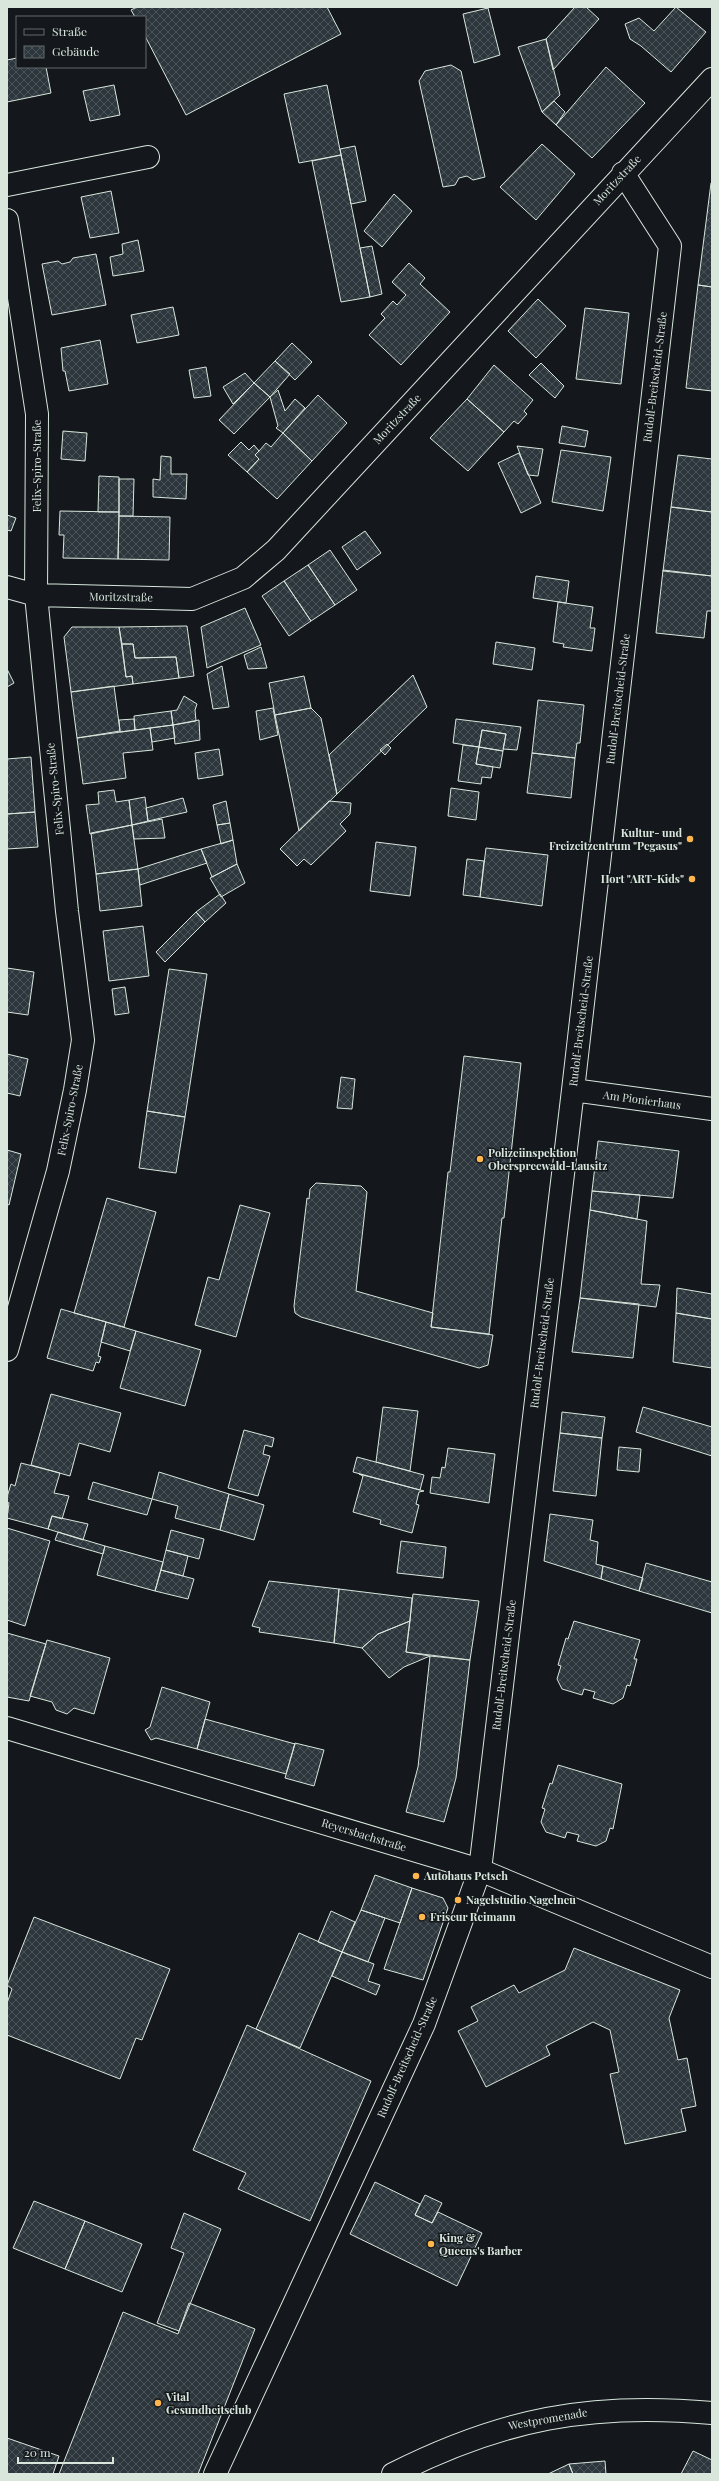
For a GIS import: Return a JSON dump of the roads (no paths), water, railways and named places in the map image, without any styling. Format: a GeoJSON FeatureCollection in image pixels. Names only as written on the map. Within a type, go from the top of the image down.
{"type":"FeatureCollection","features":[{"type":"Feature","properties":{"kind":"street","name":"Moritzstraße"},"geometry":{"type":"LineString","coordinates":[[7,587],[36,595],[192,599],[243,578],[276,550],[623,173],[712,79]]}},
{"type":"Feature","properties":{"kind":"street"},"geometry":{"type":"LineString","coordinates":[[7,185],[148,157]]}},
{"type":"Feature","properties":{"kind":"street","name":"Rudolf-Breitscheid-Straße"},"geometry":{"type":"LineString","coordinates":[[215,2474],[424,2024],[480,1870],[573,1090],[670,246],[623,173]]}},
{"type":"Feature","properties":{"kind":"street","name":"Felix-Spiro-Straße"},"geometry":{"type":"LineString","coordinates":[[7,220],[37,414],[36,595],[67,910],[83,1040],[76,1090],[58,1171],[7,1350]]}},
{"type":"Feature","properties":{"kind":"street","name":"Am Pionierhaus"},"geometry":{"type":"LineString","coordinates":[[573,1090],[712,1109]]}},
{"type":"Feature","properties":{"kind":"street","name":"Reyersbachstraße"},"geometry":{"type":"LineString","coordinates":[[7,1728],[480,1870],[712,1967]]}},
{"type":"Feature","properties":{"kind":"street","name":"Westpromenade"},"geometry":{"type":"LineString","coordinates":[[393,2474],[456,2444],[502,2428],[547,2418],[591,2411],[675,2409],[712,2413]]}},
{"type":"Feature","properties":{"kind":"place","name":"Kultur- und Freizeitzentrum \"Pegasus\""},"geometry":{"type":"Point","coordinates":[690,839]}},
{"type":"Feature","properties":{"kind":"place","name":"Hort \"ART-Kids\""},"geometry":{"type":"Point","coordinates":[692,879]}},
{"type":"Feature","properties":{"kind":"place","name":"Polizeiinspektion Oberspreewald-Lausitz"},"geometry":{"type":"Point","coordinates":[480,1159]}},
{"type":"Feature","properties":{"kind":"place","name":"Autohaus Petsch"},"geometry":{"type":"Point","coordinates":[416,1876]}},
{"type":"Feature","properties":{"kind":"place","name":"Nagelstudio Nagelneu"},"geometry":{"type":"Point","coordinates":[458,1900]}},
{"type":"Feature","properties":{"kind":"place","name":"Friseur Reimann"},"geometry":{"type":"Point","coordinates":[422,1917]}},
{"type":"Feature","properties":{"kind":"place","name":"King & Queens's Barber"},"geometry":{"type":"Point","coordinates":[431,2244]}},
{"type":"Feature","properties":{"kind":"place","name":"Vital Gesundheitsclub"},"geometry":{"type":"Point","coordinates":[158,2403]}}]}
